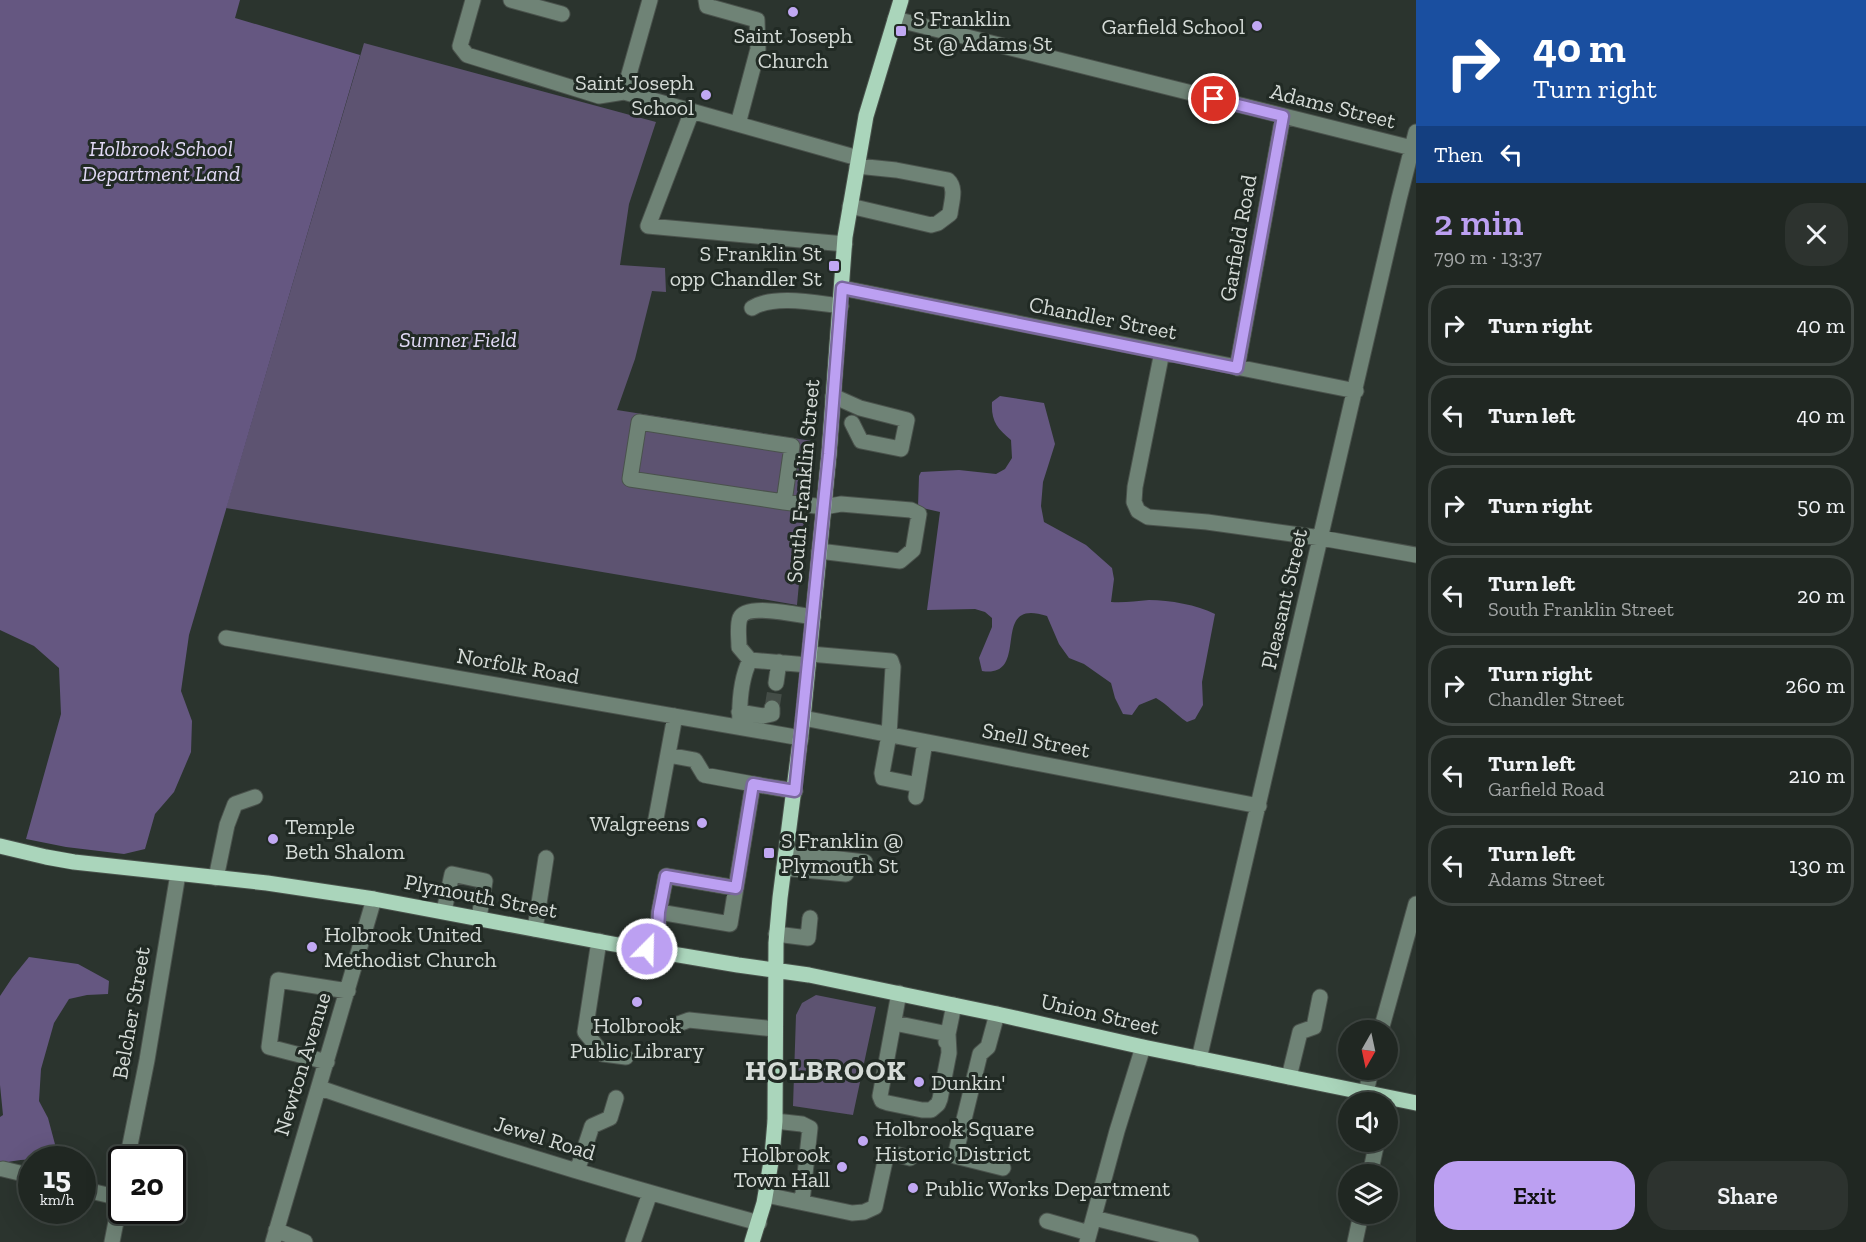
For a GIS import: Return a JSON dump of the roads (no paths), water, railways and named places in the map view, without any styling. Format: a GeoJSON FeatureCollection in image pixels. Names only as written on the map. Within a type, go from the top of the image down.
{"type":"FeatureCollection","features":[{"type":"Feature","properties":{"kind":"main road","name":"South Franklin Street"},"geometry":{"type":"LineString","coordinates":[[752,1242],[766,1195],[772,1158],[775,1121],[776,934],[795,791],[809,659],[824,507],[845,244],[866,116],[901,0]]}},
{"type":"Feature","properties":{"kind":"main road","name":"Plymouth Street"},"geometry":{"type":"LineString","coordinates":[[0,846],[74,862],[267,883],[374,899],[598,941],[648,946],[775,970]]}},
{"type":"Feature","properties":{"kind":"main road","name":"Union Street"},"geometry":{"type":"LineString","coordinates":[[775,970],[899,993],[1361,1092]]}},
{"type":"Feature","properties":{"kind":"main road","name":"Union Street"},"geometry":{"type":"LineString","coordinates":[[1398,1101],[1416,1103]]}},
{"type":"Feature","properties":{"kind":"street"},"geometry":{"type":"LineString","coordinates":[[473,0],[460,46],[467,55],[599,96],[624,92],[738,124],[857,162],[948,180],[953,188],[950,214],[931,225],[850,206]]}},
{"type":"Feature","properties":{"kind":"street"},"geometry":{"type":"LineString","coordinates":[[511,0],[562,14]]}},
{"type":"Feature","properties":{"kind":"street"},"geometry":{"type":"LineString","coordinates":[[624,92],[651,0]]}},
{"type":"Feature","properties":{"kind":"street"},"geometry":{"type":"LineString","coordinates":[[706,0],[707,6],[757,20],[758,49],[738,124]]}},
{"type":"Feature","properties":{"kind":"street","name":"Adams Street"},"geometry":{"type":"LineString","coordinates":[[895,19],[1412,148]]}},
{"type":"Feature","properties":{"kind":"street"},"geometry":{"type":"LineString","coordinates":[[692,111],[648,226],[845,244]]}},
{"type":"Feature","properties":{"kind":"street","name":"Garfield Road"},"geometry":{"type":"LineString","coordinates":[[1237,368],[1283,116]]}},
{"type":"Feature","properties":{"kind":"street","name":"Pleasant Street"},"geometry":{"type":"LineString","coordinates":[[1199,1059],[1416,132]]}},
{"type":"Feature","properties":{"kind":"street","name":"Chandler Street"},"geometry":{"type":"LineString","coordinates":[[842,288],[1356,391]]}},
{"type":"Feature","properties":{"kind":"street"},"geometry":{"type":"LineString","coordinates":[[752,308],[759,304],[782,301],[841,306]]}},
{"type":"Feature","properties":{"kind":"street"},"geometry":{"type":"LineString","coordinates":[[1161,352],[1135,487],[1134,502],[1138,511],[1148,517],[1207,522],[1321,538],[1416,555]]}},
{"type":"Feature","properties":{"kind":"street"},"geometry":{"type":"LineString","coordinates":[[833,396],[860,408],[906,420],[901,449],[861,441],[852,423]]}},
{"type":"Feature","properties":{"kind":"street"},"geometry":{"type":"LineString","coordinates":[[852,423],[860,408]]}},
{"type":"Feature","properties":{"kind":"street"},"geometry":{"type":"LineString","coordinates":[[831,420],[852,423]]}},
{"type":"Feature","properties":{"kind":"street"},"geometry":{"type":"LineString","coordinates":[[784,502],[792,446],[639,422],[630,479],[784,502],[824,507],[841,504],[910,510],[919,514],[913,550],[900,561],[819,551]]}},
{"type":"Feature","properties":{"kind":"street"},"geometry":{"type":"LineString","coordinates":[[813,617],[756,610],[743,614],[740,618],[739,647],[750,660],[779,662],[809,659],[891,660],[894,667],[883,778],[917,791],[925,742]]}},
{"type":"Feature","properties":{"kind":"street","name":"Norfolk Road"},"geometry":{"type":"LineString","coordinates":[[226,638],[675,716],[740,720],[801,738]]}},
{"type":"Feature","properties":{"kind":"street"},"geometry":{"type":"LineString","coordinates":[[750,660],[739,704],[740,720],[767,716],[772,714],[772,708]]}},
{"type":"Feature","properties":{"kind":"street"},"geometry":{"type":"LineString","coordinates":[[776,683],[779,662]]}},
{"type":"Feature","properties":{"kind":"street"},"geometry":{"type":"LineString","coordinates":[[655,824],[675,716]]}},
{"type":"Feature","properties":{"kind":"street","name":"Snell Street"},"geometry":{"type":"LineString","coordinates":[[803,718],[1259,806]]}},
{"type":"Feature","properties":{"kind":"street"},"geometry":{"type":"LineString","coordinates":[[668,755],[696,760],[704,775],[795,791]]}},
{"type":"Feature","properties":{"kind":"street"},"geometry":{"type":"LineString","coordinates":[[659,916],[730,924],[753,784]]}},
{"type":"Feature","properties":{"kind":"street"},"geometry":{"type":"LineString","coordinates":[[216,878],[227,825],[235,804],[255,797]]}},
{"type":"Feature","properties":{"kind":"street"},"geometry":{"type":"LineString","coordinates":[[535,929],[546,858]]}},
{"type":"Feature","properties":{"kind":"street"},"geometry":{"type":"LineString","coordinates":[[785,861],[865,861]]}},
{"type":"Feature","properties":{"kind":"street"},"geometry":{"type":"LineString","coordinates":[[785,861],[846,874]]}},
{"type":"Feature","properties":{"kind":"street","name":"Belcher Street"},"geometry":{"type":"LineString","coordinates":[[131,1146],[178,874]]}},
{"type":"Feature","properties":{"kind":"street"},"geometry":{"type":"LineString","coordinates":[[444,912],[452,874],[485,881],[479,918]]}},
{"type":"Feature","properties":{"kind":"street"},"geometry":{"type":"LineString","coordinates":[[648,946],[650,928],[659,916],[666,876],[736,888]]}},
{"type":"Feature","properties":{"kind":"street","name":"Newton Avenue"},"geometry":{"type":"LineString","coordinates":[[274,1236],[320,1088],[374,899]]}},
{"type":"Feature","properties":{"kind":"street"},"geometry":{"type":"LineString","coordinates":[[1384,1020],[1416,904]]}},
{"type":"Feature","properties":{"kind":"street"},"geometry":{"type":"LineString","coordinates":[[776,934],[808,938],[810,918]]}},
{"type":"Feature","properties":{"kind":"street"},"geometry":{"type":"LineString","coordinates":[[598,941],[585,1032],[603,1054],[626,1057]]}},
{"type":"Feature","properties":{"kind":"street"},"geometry":{"type":"LineString","coordinates":[[327,1062],[269,1047],[278,980],[348,991]]}},
{"type":"Feature","properties":{"kind":"street"},"geometry":{"type":"LineString","coordinates":[[899,993],[880,1093],[881,1100],[888,1103],[925,1111],[936,1107],[940,1099],[949,1053],[948,1034],[954,1005]]}},
{"type":"Feature","properties":{"kind":"street"},"geometry":{"type":"LineString","coordinates":[[1289,1077],[1299,1032],[1314,1027],[1320,998]]}},
{"type":"Feature","properties":{"kind":"street"},"geometry":{"type":"LineString","coordinates":[[997,1014],[988,1047],[980,1054],[955,1156],[1003,1168]]}},
{"type":"Feature","properties":{"kind":"street"},"geometry":{"type":"LineString","coordinates":[[670,1027],[689,1020],[775,1029]]}},
{"type":"Feature","properties":{"kind":"street"},"geometry":{"type":"LineString","coordinates":[[894,1023],[948,1034]]}},
{"type":"Feature","properties":{"kind":"street"},"geometry":{"type":"LineString","coordinates":[[1090,1231],[1143,1047]]}},
{"type":"Feature","properties":{"kind":"street","name":"Jewel Road"},"geometry":{"type":"LineString","coordinates":[[320,1088],[450,1133],[759,1223]]}},
{"type":"Feature","properties":{"kind":"street"},"geometry":{"type":"LineString","coordinates":[[577,1171],[592,1126],[610,1118],[616,1098]]}},
{"type":"Feature","properties":{"kind":"street"},"geometry":{"type":"LineString","coordinates":[[775,1121],[802,1124],[810,1128],[802,1202]]}},
{"type":"Feature","properties":{"kind":"street"},"geometry":{"type":"LineString","coordinates":[[766,1195],[852,1213],[864,1212],[875,1207],[887,1152],[910,1158]]}},
{"type":"Feature","properties":{"kind":"street"},"geometry":{"type":"LineString","coordinates":[[3,1168],[18,1172]]}},
{"type":"Feature","properties":{"kind":"street"},"geometry":{"type":"LineString","coordinates":[[638,1241],[650,1193]]}},
{"type":"Feature","properties":{"kind":"street"},"geometry":{"type":"LineString","coordinates":[[1047,1221],[1090,1231],[1191,1242]]}},
{"type":"Feature","properties":{"kind":"street"},"geometry":{"type":"LineString","coordinates":[[112,1242],[115,1224]]}},
{"type":"Feature","properties":{"kind":"street"},"geometry":{"type":"LineString","coordinates":[[1355,1242],[1359,1224]]}},
{"type":"Feature","properties":{"kind":"street"},"geometry":{"type":"LineString","coordinates":[[274,1236],[305,1242]]}},
{"type":"Feature","properties":{"kind":"tunnel"},"geometry":{"type":"LineString","coordinates":[[772,708],[776,683]]}},
{"type":"Feature","properties":{"kind":"place","name":"Saint Joseph Church"},"geometry":{"type":"Point","coordinates":[793,12]}},
{"type":"Feature","properties":{"kind":"place","name":"Garfield School"},"geometry":{"type":"Point","coordinates":[1257,26]}},
{"type":"Feature","properties":{"kind":"place","name":"S Franklin St @ Adams St"},"geometry":{"type":"Point","coordinates":[901,31]}},
{"type":"Feature","properties":{"kind":"place","name":"Saint Joseph School"},"geometry":{"type":"Point","coordinates":[706,95]}},
{"type":"Feature","properties":{"kind":"place","name":"S Franklin St opp Chandler St"},"geometry":{"type":"Point","coordinates":[834,266]}},
{"type":"Feature","properties":{"kind":"place","name":"Walgreens"},"geometry":{"type":"Point","coordinates":[702,823]}},
{"type":"Feature","properties":{"kind":"place","name":"Temple Beth Shalom"},"geometry":{"type":"Point","coordinates":[273,839]}},
{"type":"Feature","properties":{"kind":"place","name":"S Franklin @ Plymouth St"},"geometry":{"type":"Point","coordinates":[769,853]}},
{"type":"Feature","properties":{"kind":"place","name":"Holbrook United Methodist Church"},"geometry":{"type":"Point","coordinates":[312,947]}},
{"type":"Feature","properties":{"kind":"place","name":"Holbrook Public Library"},"geometry":{"type":"Point","coordinates":[637,1002]}},
{"type":"Feature","properties":{"kind":"place","name":"Dunkin'"},"geometry":{"type":"Point","coordinates":[919,1082]}},
{"type":"Feature","properties":{"kind":"place","name":"Holbrook Square Historic District"},"geometry":{"type":"Point","coordinates":[863,1141]}},
{"type":"Feature","properties":{"kind":"place","name":"Holbrook Town Hall"},"geometry":{"type":"Point","coordinates":[842,1167]}},
{"type":"Feature","properties":{"kind":"place","name":"Public Works Department"},"geometry":{"type":"Point","coordinates":[913,1188]}},
{"type":"Feature","properties":{"kind":"district","name":"HOLBROOK"},"geometry":{"type":"Point","coordinates":[826,1070]}},
{"type":"Feature","properties":{"kind":"park label","name":"Holbrook School Department Land"},"geometry":{"type":"Point","coordinates":[161,160]}},
{"type":"Feature","properties":{"kind":"park label","name":"Sumner Field"},"geometry":{"type":"Point","coordinates":[458,339]}}]}
